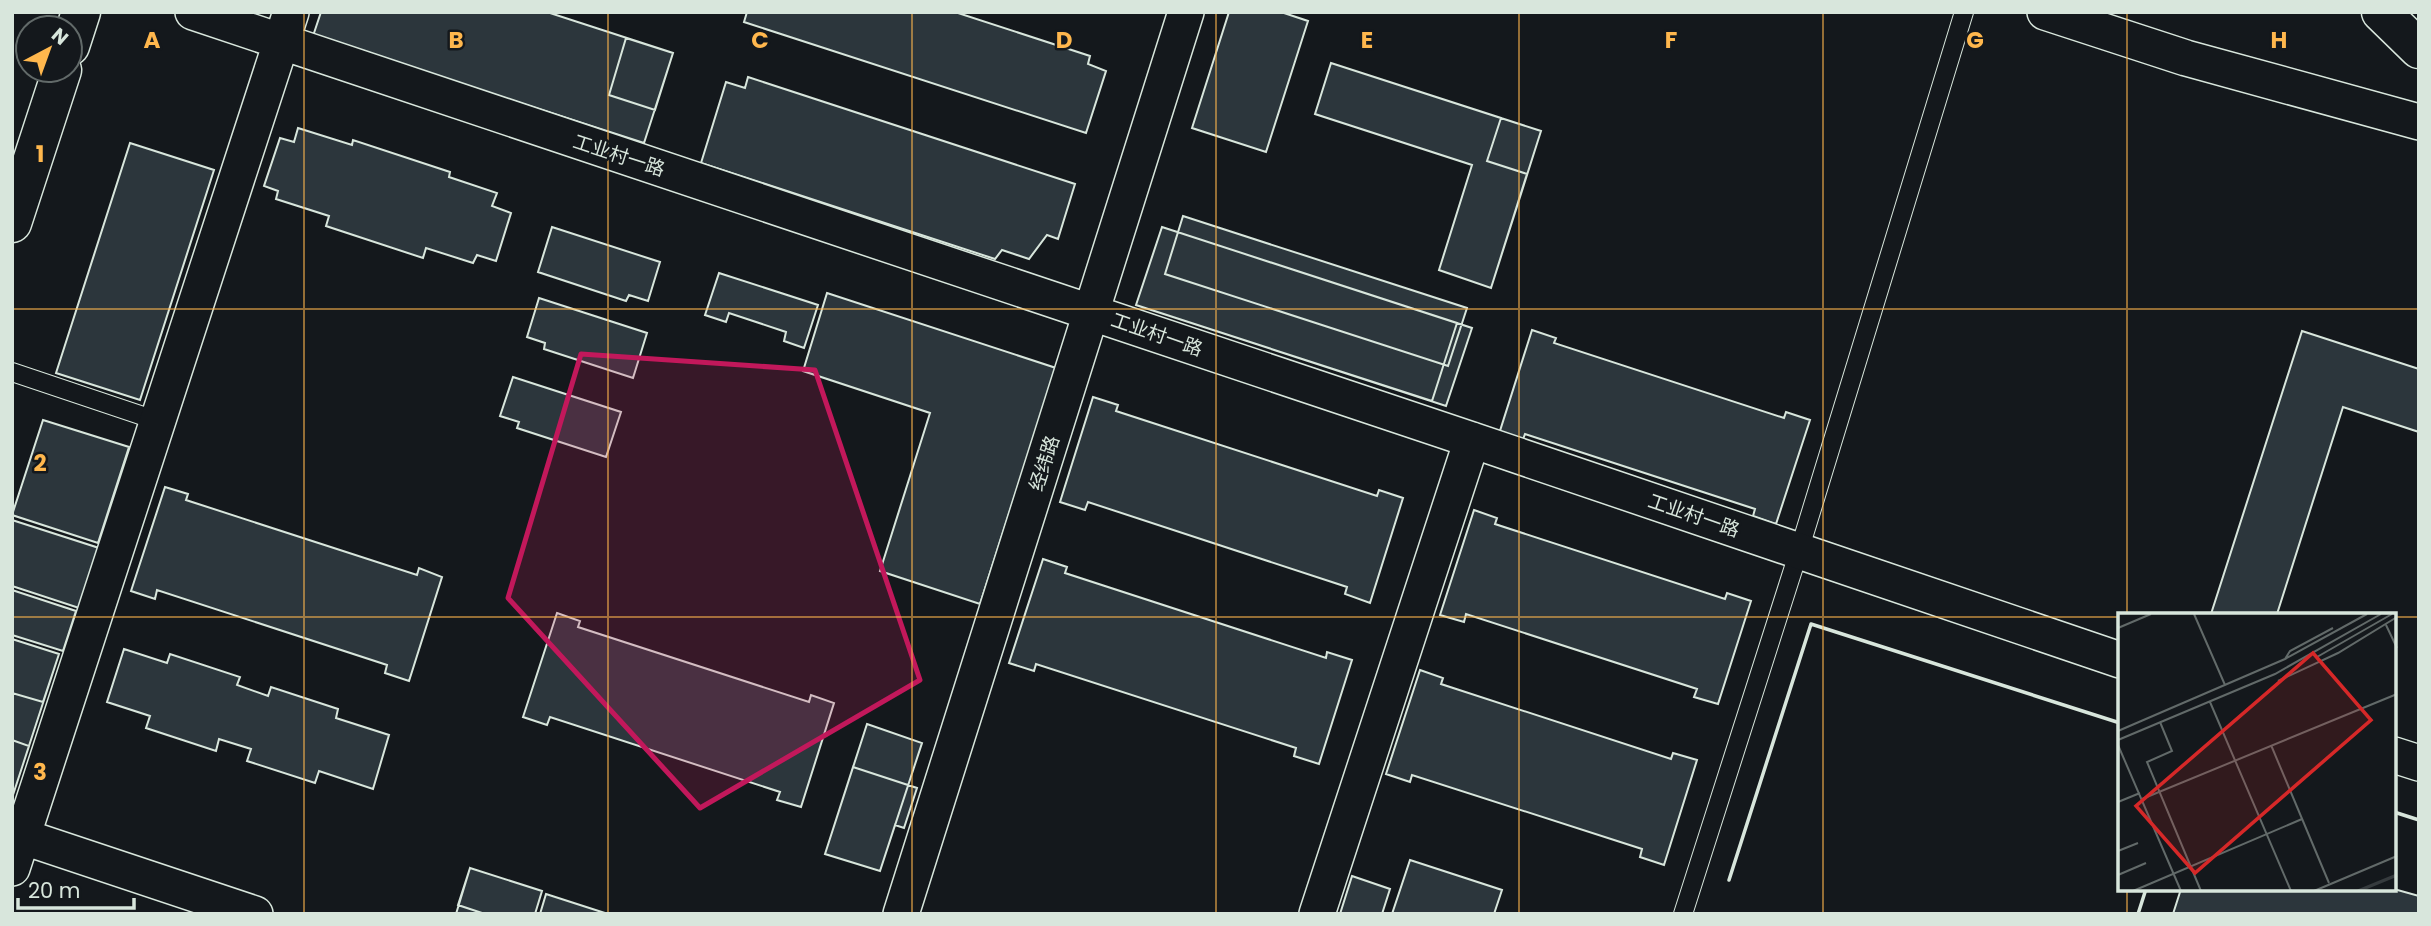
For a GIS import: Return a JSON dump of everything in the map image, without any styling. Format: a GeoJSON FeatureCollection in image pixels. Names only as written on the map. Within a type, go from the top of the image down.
{"type":"FeatureCollection","features":[{"type":"Feature","properties":{"kind":"main road"},"geometry":{"type":"LineString","coordinates":[[2381,12],[2419,49]]}},
{"type":"Feature","properties":{"kind":"main road"},"geometry":{"type":"LineString","coordinates":[[2396,12],[2419,19]]}},
{"type":"Feature","properties":{"kind":"main road"},"geometry":{"type":"LineString","coordinates":[[12,223],[57,84]]}},
{"type":"Feature","properties":{"kind":"street","name":"工业村一路"},"geometry":{"type":"LineString","coordinates":[[193,12],[286,27],[1092,312],[2118,660]]}},
{"type":"Feature","properties":{"kind":"street","name":"经纬路"},"geometry":{"type":"LineString","coordinates":[[901,914],[1186,12]]}},
{"type":"Feature","properties":{"kind":"street"},"geometry":{"type":"LineString","coordinates":[[2045,12],[2186,58],[2419,122]]}},
{"type":"Feature","properties":{"kind":"street"},"geometry":{"type":"LineString","coordinates":[[255,914],[193,904],[16,846],[286,27]]}},
{"type":"Feature","properties":{"kind":"street"},"geometry":{"type":"LineString","coordinates":[[1317,914],[1472,440]]}},
{"type":"Feature","properties":{"kind":"street"},"geometry":{"type":"LineString","coordinates":[[2396,756],[2419,763]]}},
{"type":"Feature","properties":{"kind":"lane"},"geometry":{"type":"LineString","coordinates":[[1683,914],[1799,551],[1964,12]]}},
{"type":"Feature","properties":{"kind":"lane"},"geometry":{"type":"LineString","coordinates":[[12,372],[158,421]]}},
{"type":"Feature","properties":{"kind":"highlighted area"},"geometry":{"type":"Polygon","coordinates":[[[581,354],[815,370],[920,680],[700,808],[508,598],[581,354]]]}},
{"type":"Feature","properties":{"kind":"building"},"geometry":{"type":"Polygon","coordinates":[[[321,12],[547,12],[673,53],[644,143],[313,36],[321,12]]]}},
{"type":"Feature","properties":{"kind":"building"},"geometry":{"type":"Polygon","coordinates":[[[747,12],[955,12],[1090,56],[1088,64],[1106,71],[1086,133],[744,22],[747,12]]]}},
{"type":"Feature","properties":{"kind":"building"},"geometry":{"type":"Polygon","coordinates":[[[1229,12],[1281,12],[1308,21],[1266,152],[1192,128],[1229,12]]]}},
{"type":"Feature","properties":{"kind":"building"},"geometry":{"type":"Polygon","coordinates":[[[626,38],[673,53],[655,110],[609,95],[626,38]]]}},
{"type":"Feature","properties":{"kind":"building"},"geometry":{"type":"Polygon","coordinates":[[[1331,63],[1501,118],[1487,161],[1527,174],[1491,288],[1439,270],[1472,165],[1315,114],[1331,63]]]}},
{"type":"Feature","properties":{"kind":"building"},"geometry":{"type":"Polygon","coordinates":[[[1331,63],[1541,131],[1491,288],[1439,270],[1472,165],[1315,114],[1331,63]]]}},
{"type":"Feature","properties":{"kind":"building"},"geometry":{"type":"Polygon","coordinates":[[[748,77],[1075,184],[1058,239],[1047,235],[1029,259],[1002,250],[995,259],[701,163],[726,82],[745,88],[748,77]]]}},
{"type":"Feature","properties":{"kind":"building"},"geometry":{"type":"Polygon","coordinates":[[[298,128],[352,145],[353,140],[450,172],[449,177],[497,193],[492,206],[511,213],[496,261],[477,255],[473,263],[426,248],[423,258],[326,226],[329,216],[276,199],[278,191],[264,186],[280,138],[294,142],[298,128]]]}},
{"type":"Feature","properties":{"kind":"building"},"geometry":{"type":"Polygon","coordinates":[[[130,143],[214,170],[140,400],[56,373],[130,143]]]}},
{"type":"Feature","properties":{"kind":"building"},"geometry":{"type":"Polygon","coordinates":[[[1183,216],[1467,308],[1448,366],[1165,274],[1183,216]]]}},
{"type":"Feature","properties":{"kind":"building"},"geometry":{"type":"Polygon","coordinates":[[[552,227],[660,262],[648,301],[629,295],[626,301],[538,272],[552,227]]]}},
{"type":"Feature","properties":{"kind":"building"},"geometry":{"type":"Polygon","coordinates":[[[1162,227],[1457,323],[1432,401],[1136,305],[1162,227]]]}},
{"type":"Feature","properties":{"kind":"building"},"geometry":{"type":"Polygon","coordinates":[[[1162,227],[1472,328],[1446,406],[1136,305],[1162,227]]]}},
{"type":"Feature","properties":{"kind":"building"},"geometry":{"type":"Polygon","coordinates":[[[719,273],[818,305],[804,348],[784,341],[786,332],[729,313],[726,322],[705,315],[719,273]]]}},
{"type":"Feature","properties":{"kind":"building"},"geometry":{"type":"Polygon","coordinates":[[[827,293],[1056,368],[980,604],[880,571],[930,413],[803,371],[827,293]]]}},
{"type":"Feature","properties":{"kind":"building"},"geometry":{"type":"Polygon","coordinates":[[[539,298],[647,333],[633,378],[544,349],[545,343],[527,337],[539,298]]]}},
{"type":"Feature","properties":{"kind":"building"},"geometry":{"type":"Polygon","coordinates":[[[1532,330],[1556,338],[1554,343],[1784,418],[1786,412],[1810,420],[1776,524],[1753,516],[1755,509],[1525,434],[1522,442],[1499,434],[1532,330]]]}},
{"type":"Feature","properties":{"kind":"building"},"geometry":{"type":"Polygon","coordinates":[[[2302,331],[2419,369],[2419,432],[2343,407],[2277,613],[2211,613],[2302,331]]]}},
{"type":"Feature","properties":{"kind":"building"},"geometry":{"type":"Polygon","coordinates":[[[513,377],[621,412],[606,457],[517,428],[519,422],[500,416],[513,377]]]}},
{"type":"Feature","properties":{"kind":"building"},"geometry":{"type":"Polygon","coordinates":[[[1093,397],[1118,405],[1116,411],[1377,496],[1379,490],[1403,498],[1370,603],[1345,594],[1347,587],[1088,502],[1085,510],[1060,502],[1093,397]]]}},
{"type":"Feature","properties":{"kind":"building"},"geometry":{"type":"Polygon","coordinates":[[[43,420],[129,447],[98,543],[12,515],[43,420]]]}},
{"type":"Feature","properties":{"kind":"building"},"geometry":{"type":"Polygon","coordinates":[[[165,487],[188,494],[186,500],[417,575],[419,568],[442,577],[409,681],[385,673],[387,665],[157,590],[155,599],[131,591],[165,487]]]}},
{"type":"Feature","properties":{"kind":"building"},"geometry":{"type":"Polygon","coordinates":[[[1474,510],[1497,518],[1495,524],[1725,599],[1727,593],[1751,601],[1718,704],[1694,697],[1697,689],[1466,614],[1464,622],[1440,615],[1474,510]]]}},
{"type":"Feature","properties":{"kind":"building"},"geometry":{"type":"Polygon","coordinates":[[[12,520],[99,548],[79,608],[12,586],[12,520]]]}},
{"type":"Feature","properties":{"kind":"building"},"geometry":{"type":"Polygon","coordinates":[[[1043,559],[1067,567],[1065,573],[1326,658],[1327,652],[1352,660],[1319,764],[1294,756],[1296,748],[1036,664],[1034,671],[1009,663],[1043,559]]]}},
{"type":"Feature","properties":{"kind":"building"},"geometry":{"type":"Polygon","coordinates":[[[12,590],[76,611],[63,651],[12,635],[12,590]]]}},
{"type":"Feature","properties":{"kind":"building"},"geometry":{"type":"Polygon","coordinates":[[[557,613],[580,621],[578,627],[809,702],[811,695],[834,703],[801,807],[777,800],[780,792],[550,717],[547,725],[523,717],[557,613]]]}},
{"type":"Feature","properties":{"kind":"building"},"geometry":{"type":"Polygon","coordinates":[[[12,639],[59,654],[43,702],[12,693],[12,639]]]}},
{"type":"Feature","properties":{"kind":"building"},"geometry":{"type":"Polygon","coordinates":[[[12,639],[59,654],[12,798],[12,639]]]}},
{"type":"Feature","properties":{"kind":"building"},"geometry":{"type":"Polygon","coordinates":[[[124,649],[167,663],[170,654],[240,677],[237,685],[268,696],[271,687],[338,709],[336,718],[389,735],[373,789],[319,771],[315,783],[247,761],[251,749],[219,739],[216,751],[146,728],[150,716],[107,702],[124,649]]]}},
{"type":"Feature","properties":{"kind":"building"},"geometry":{"type":"Polygon","coordinates":[[[1420,670],[1443,678],[1441,684],[1671,759],[1673,753],[1697,760],[1664,865],[1640,857],[1642,849],[1412,775],[1410,782],[1386,774],[1420,670]]]}},
{"type":"Feature","properties":{"kind":"building"},"geometry":{"type":"Polygon","coordinates":[[[867,724],[922,743],[880,871],[825,854],[867,724]]]}},
{"type":"Feature","properties":{"kind":"building"},"geometry":{"type":"Polygon","coordinates":[[[12,740],[29,746],[12,798],[12,740]]]}},
{"type":"Feature","properties":{"kind":"building"},"geometry":{"type":"Polygon","coordinates":[[[853,767],[917,788],[904,828],[895,825],[880,871],[825,854],[853,767]]]}},
{"type":"Feature","properties":{"kind":"building"},"geometry":{"type":"Polygon","coordinates":[[[1410,860],[1502,890],[1494,914],[1392,914],[1410,860]]]}},
{"type":"Feature","properties":{"kind":"building"},"geometry":{"type":"Polygon","coordinates":[[[470,868],[542,891],[535,914],[485,914],[458,905],[470,868]]]}},
{"type":"Feature","properties":{"kind":"building"},"geometry":{"type":"Polygon","coordinates":[[[470,868],[542,891],[535,914],[456,914],[470,868]]]}},
{"type":"Feature","properties":{"kind":"building"},"geometry":{"type":"Polygon","coordinates":[[[1352,876],[1390,889],[1382,914],[1340,914],[1352,876]]]}},
{"type":"Feature","properties":{"kind":"building"},"geometry":{"type":"Polygon","coordinates":[[[2396,890],[2419,896],[2419,914],[2173,914],[2180,891],[2396,890]]]}},
{"type":"Feature","properties":{"kind":"building"},"geometry":{"type":"Polygon","coordinates":[[[546,894],[608,914],[540,914],[546,894]]]}},
{"type":"Feature","properties":{"kind":"building"},"geometry":{"type":"Polygon","coordinates":[[[546,894],[608,914],[540,914],[546,894]]]}},
{"type":"Feature","properties":{"kind":"wall"},"geometry":{"type":"LineString","coordinates":[[1729,880],[1811,624],[2118,722]]}},
{"type":"Feature","properties":{"kind":"wall"},"geometry":{"type":"LineString","coordinates":[[2396,813],[2419,820]]}},
{"type":"Feature","properties":{"kind":"wall"},"geometry":{"type":"LineString","coordinates":[[2138,914],[2145,891]]}}]}
